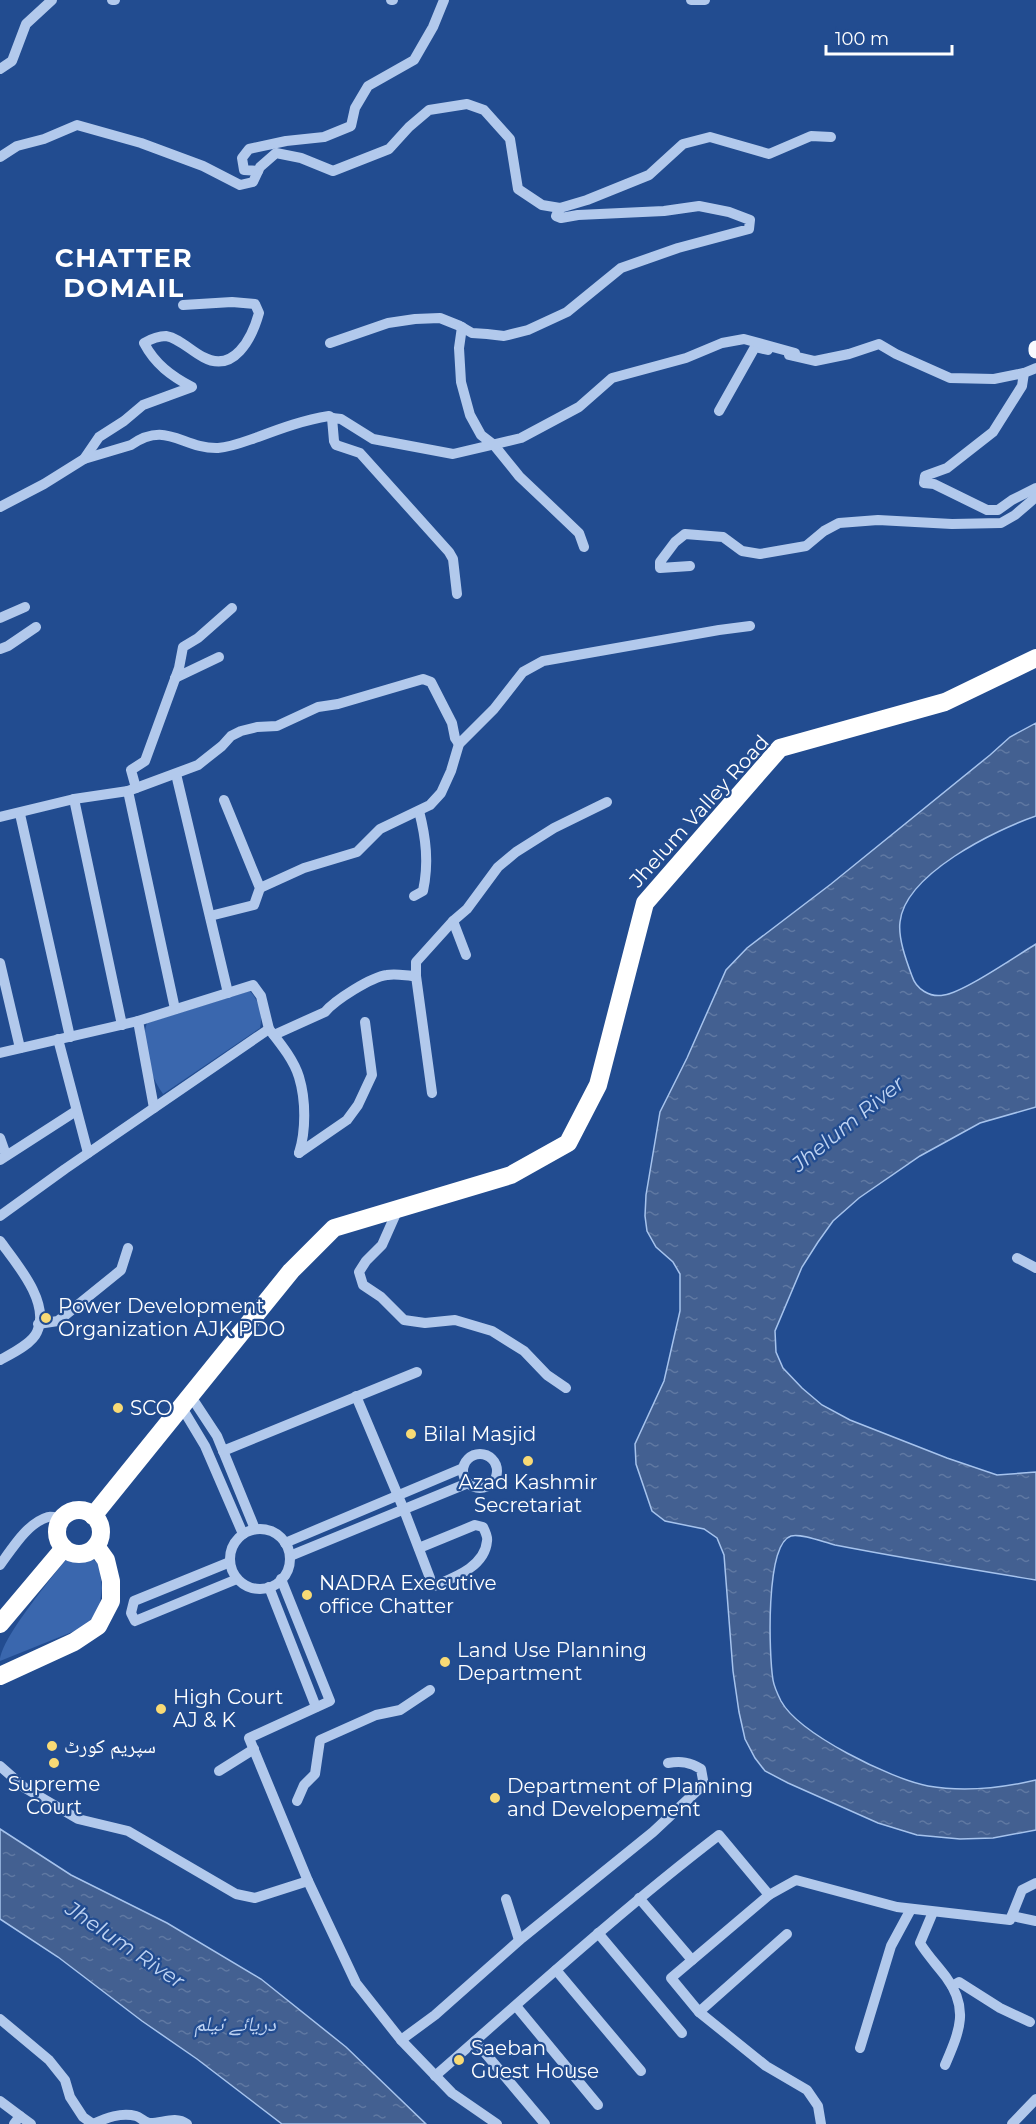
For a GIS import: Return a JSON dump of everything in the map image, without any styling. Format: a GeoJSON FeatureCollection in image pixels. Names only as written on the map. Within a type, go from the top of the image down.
{"type":"FeatureCollection","features":[{"type":"Feature","properties":{"kind":"highway","name":"Jhelum Valley Road"},"geometry":{"type":"LineString","coordinates":[[93,1516],[291,1271],[334,1228],[511,1175],[568,1143],[598,1085],[645,903],[780,748],[945,702],[1036,658]]}},
{"type":"Feature","properties":{"kind":"highway"},"geometry":{"type":"LineString","coordinates":[[81,1511],[93,1516],[100,1529],[96,1546],[81,1554],[74,1554],[64,1548],[58,1540],[57,1533],[62,1519],[67,1514],[81,1511]]}},
{"type":"Feature","properties":{"kind":"highway"},"geometry":{"type":"LineString","coordinates":[[0,1676],[74,1642],[98,1626],[111,1601],[111,1581],[106,1560],[96,1546]]}},
{"type":"Feature","properties":{"kind":"highway"},"geometry":{"type":"LineString","coordinates":[[0,1624],[64,1548]]}},
{"type":"Feature","properties":{"kind":"street"},"geometry":{"type":"LineString","coordinates":[[0,69],[12,61],[26,24],[52,0]]}},
{"type":"Feature","properties":{"kind":"street"},"geometry":{"type":"LineString","coordinates":[[258,171],[244,170],[242,158],[249,149],[286,141],[324,137],[351,126],[355,108],[368,86],[414,60],[433,27],[444,0]]}},
{"type":"Feature","properties":{"kind":"street"},"geometry":{"type":"LineString","coordinates":[[691,0],[705,0]]}},
{"type":"Feature","properties":{"kind":"street"},"geometry":{"type":"LineString","coordinates":[[0,157],[17,146],[44,139],[77,125],[141,143],[203,166],[240,185],[253,182],[258,171],[276,153],[301,158],[333,171],[389,149],[409,127],[429,111],[467,104],[484,110],[510,139],[518,189],[542,205],[560,208],[587,200],[649,174],[683,144],[710,137],[769,154],[811,136],[831,137]]}},
{"type":"Feature","properties":{"kind":"street"},"geometry":{"type":"LineString","coordinates":[[330,343],[388,323],[406,320],[440,318],[472,333],[504,336],[528,330],[567,312],[621,268],[678,248],[749,229],[750,220],[729,212],[699,206],[664,211],[561,218],[556,216],[560,208]]}},
{"type":"Feature","properties":{"kind":"street"},"geometry":{"type":"LineString","coordinates":[[84,459],[99,437],[143,405],[192,387],[165,370],[152,357],[144,343],[153,338],[167,336],[204,358],[219,362],[237,355],[248,343],[259,313],[255,304],[232,302],[183,306]]}},
{"type":"Feature","properties":{"kind":"street"},"geometry":{"type":"LineString","coordinates":[[462,327],[459,348],[461,382],[470,415],[481,435],[494,445],[519,476],[579,533],[584,547]]}},
{"type":"Feature","properties":{"kind":"street"},"geometry":{"type":"LineString","coordinates":[[0,507],[44,484],[84,459],[160,434],[204,447],[220,448],[239,444],[308,419],[329,416],[341,419],[374,439],[453,454],[521,438],[579,407],[612,378],[686,358],[722,343],[744,339],[754,340],[795,352],[795,356]]}},
{"type":"Feature","properties":{"kind":"street"},"geometry":{"type":"LineString","coordinates":[[718,411],[755,347],[815,361],[849,354],[879,344],[950,378],[994,379],[1036,368]]}},
{"type":"Feature","properties":{"kind":"street"},"geometry":{"type":"LineString","coordinates":[[1024,373],[1022,386],[993,432],[947,468],[925,476],[924,483],[934,484],[987,510],[998,510],[1036,488]]}},
{"type":"Feature","properties":{"kind":"street"},"geometry":{"type":"LineString","coordinates":[[332,418],[336,445],[360,453],[449,552],[453,560],[457,594]]}},
{"type":"Feature","properties":{"kind":"street"},"geometry":{"type":"LineString","coordinates":[[690,566],[660,568],[660,562],[675,542],[685,534],[723,537],[742,551],[760,554],[806,546],[824,531],[839,523],[878,520],[952,524],[1001,523],[1015,515],[1036,497]]}},
{"type":"Feature","properties":{"kind":"street"},"geometry":{"type":"LineString","coordinates":[[0,618],[25,607]]}},
{"type":"Feature","properties":{"kind":"street"},"geometry":{"type":"LineString","coordinates":[[175,1009],[132,789],[131,770],[145,761],[176,678],[183,647],[198,638],[232,608]]}},
{"type":"Feature","properties":{"kind":"street"},"geometry":{"type":"LineString","coordinates":[[260,888],[304,868],[357,852],[380,829],[430,805],[441,793],[452,771],[459,744],[494,709],[523,672],[543,661],[750,626]]}},
{"type":"Feature","properties":{"kind":"street"},"geometry":{"type":"LineString","coordinates":[[0,649],[36,627]]}},
{"type":"Feature","properties":{"kind":"street"},"geometry":{"type":"LineString","coordinates":[[176,678],[219,657]]}},
{"type":"Feature","properties":{"kind":"street"},"geometry":{"type":"LineString","coordinates":[[0,817],[74,799],[132,789],[198,765],[241,730],[277,726],[318,707],[338,704],[423,679],[431,682],[452,723],[455,738],[459,744]]}},
{"type":"Feature","properties":{"kind":"street"},"geometry":{"type":"LineString","coordinates":[[177,774],[228,993]]}},
{"type":"Feature","properties":{"kind":"street"},"geometry":{"type":"LineString","coordinates":[[74,799],[122,1024]]}},
{"type":"Feature","properties":{"kind":"street"},"geometry":{"type":"LineString","coordinates":[[210,916],[254,905],[260,888],[224,800]]}},
{"type":"Feature","properties":{"kind":"street"},"geometry":{"type":"LineString","coordinates":[[432,1093],[416,962],[467,909],[498,867],[516,852],[554,828],[607,802]]}},
{"type":"Feature","properties":{"kind":"street"},"geometry":{"type":"LineString","coordinates":[[414,896],[423,891],[427,871],[425,836],[419,811]]}},
{"type":"Feature","properties":{"kind":"street"},"geometry":{"type":"LineString","coordinates":[[20,813],[70,1037]]}},
{"type":"Feature","properties":{"kind":"street"},"geometry":{"type":"LineString","coordinates":[[453,921],[466,955]]}},
{"type":"Feature","properties":{"kind":"street"},"geometry":{"type":"LineString","coordinates":[[0,963],[20,1048]]}},
{"type":"Feature","properties":{"kind":"street"},"geometry":{"type":"LineString","coordinates":[[0,1216],[154,1108],[272,1032],[325,1012],[331,1005],[373,980],[387,975],[416,976]]}},
{"type":"Feature","properties":{"kind":"street"},"geometry":{"type":"LineString","coordinates":[[0,1053],[138,1021],[253,985],[261,996],[272,1032],[299,1076],[304,1104],[302,1143],[298,1153],[347,1120],[358,1105],[372,1075],[365,1022]]}},
{"type":"Feature","properties":{"kind":"street"},"geometry":{"type":"LineString","coordinates":[[138,1021],[154,1108]]}},
{"type":"Feature","properties":{"kind":"street"},"geometry":{"type":"LineString","coordinates":[[58,1039],[88,1153]]}},
{"type":"Feature","properties":{"kind":"street"},"geometry":{"type":"LineString","coordinates":[[0,1138],[3,1158],[76,1111]]}},
{"type":"Feature","properties":{"kind":"street"},"geometry":{"type":"LineString","coordinates":[[398,1209],[382,1245],[366,1261],[359,1272],[363,1285],[381,1297],[404,1320],[425,1323],[455,1320],[492,1331],[524,1351],[547,1375],[566,1388]]}},
{"type":"Feature","properties":{"kind":"street"},"geometry":{"type":"LineString","coordinates":[[0,1241],[33,1287],[39,1313],[37,1333],[22,1348],[0,1360]]}},
{"type":"Feature","properties":{"kind":"street"},"geometry":{"type":"LineString","coordinates":[[38,1324],[58,1321],[121,1270],[128,1248]]}},
{"type":"Feature","properties":{"kind":"street"},"geometry":{"type":"LineString","coordinates":[[1017,1258],[1036,1268]]}},
{"type":"Feature","properties":{"kind":"street"},"geometry":{"type":"LineString","coordinates":[[223,1451],[417,1372]]}},
{"type":"Feature","properties":{"kind":"street"},"geometry":{"type":"LineString","coordinates":[[357,1396],[432,1582],[472,1567],[483,1554],[488,1540],[483,1527],[475,1525],[419,1548]]}},
{"type":"Feature","properties":{"kind":"street"},"geometry":{"type":"LineString","coordinates":[[185,1401],[217,1436],[255,1528]]}},
{"type":"Feature","properties":{"kind":"street"},"geometry":{"type":"LineString","coordinates":[[185,1401],[243,1534]]}},
{"type":"Feature","properties":{"kind":"street"},"geometry":{"type":"LineString","coordinates":[[477,1454],[488,1455],[495,1463],[496,1474],[490,1484],[479,1488],[468,1483],[463,1468],[468,1458],[477,1454]]}},
{"type":"Feature","properties":{"kind":"street"},"geometry":{"type":"LineString","coordinates":[[285,1543],[463,1468]]}},
{"type":"Feature","properties":{"kind":"street"},"geometry":{"type":"LineString","coordinates":[[290,1556],[468,1483]]}},
{"type":"Feature","properties":{"kind":"street"},"geometry":{"type":"LineString","coordinates":[[0,1565],[37,1522],[50,1516],[62,1519]]}},
{"type":"Feature","properties":{"kind":"street"},"geometry":{"type":"LineString","coordinates":[[255,1528],[265,1529],[274,1532],[285,1543],[290,1556],[289,1566],[281,1579],[269,1587],[259,1589],[250,1587],[237,1579],[230,1562],[232,1546],[243,1534],[255,1528]]}},
{"type":"Feature","properties":{"kind":"street"},"geometry":{"type":"LineString","coordinates":[[230,1562],[134,1601],[131,1613],[135,1621],[237,1579]]}},
{"type":"Feature","properties":{"kind":"street"},"geometry":{"type":"LineString","coordinates":[[281,1579],[330,1701],[249,1738],[308,1881],[356,1983],[401,2040],[435,2076],[452,2093],[497,2124]]}},
{"type":"Feature","properties":{"kind":"street"},"geometry":{"type":"LineString","coordinates":[[269,1587],[316,1707]]}},
{"type":"Feature","properties":{"kind":"street"},"geometry":{"type":"LineString","coordinates":[[297,1802],[304,1785],[315,1774],[320,1740],[359,1721],[400,1710],[430,1690]]}},
{"type":"Feature","properties":{"kind":"street"},"geometry":{"type":"LineString","coordinates":[[219,1771],[254,1749]]}},
{"type":"Feature","properties":{"kind":"street"},"geometry":{"type":"LineString","coordinates":[[401,2040],[435,2015],[519,1940],[653,1832],[700,1788],[703,1780],[700,1769],[692,1763],[679,1761],[668,1763]]}},
{"type":"Feature","properties":{"kind":"street"},"geometry":{"type":"LineString","coordinates":[[0,1766],[25,1788],[78,1819],[128,1832],[236,1894],[255,1898],[308,1881]]}},
{"type":"Feature","properties":{"kind":"street"},"geometry":{"type":"LineString","coordinates":[[435,2076],[639,1898],[719,1835],[769,1895]]}},
{"type":"Feature","properties":{"kind":"street"},"geometry":{"type":"LineString","coordinates":[[822,2124],[818,2106],[807,2090],[766,2066],[699,2012],[671,1978],[769,1895],[796,1880],[897,1907],[1010,1920],[1022,1890],[1036,1884]]}},
{"type":"Feature","properties":{"kind":"street"},"geometry":{"type":"LineString","coordinates":[[639,1898],[692,1960]]}},
{"type":"Feature","properties":{"kind":"street"},"geometry":{"type":"LineString","coordinates":[[506,1899],[519,1940]]}},
{"type":"Feature","properties":{"kind":"street"},"geometry":{"type":"LineString","coordinates":[[860,2048],[891,1946],[911,1909]]}},
{"type":"Feature","properties":{"kind":"street"},"geometry":{"type":"LineString","coordinates":[[933,1912],[921,1943],[928,1957],[952,1986],[957,1996],[961,2017],[945,2066]]}},
{"type":"Feature","properties":{"kind":"street"},"geometry":{"type":"LineString","coordinates":[[1012,1916],[1036,1921]]}},
{"type":"Feature","properties":{"kind":"street"},"geometry":{"type":"LineString","coordinates":[[598,1933],[682,2033]]}},
{"type":"Feature","properties":{"kind":"street"},"geometry":{"type":"LineString","coordinates":[[699,2012],[787,1934]]}},
{"type":"Feature","properties":{"kind":"street"},"geometry":{"type":"LineString","coordinates":[[556,1971],[641,2071]]}},
{"type":"Feature","properties":{"kind":"street"},"geometry":{"type":"LineString","coordinates":[[952,1986],[959,1982],[1000,2008],[1030,2022]]}},
{"type":"Feature","properties":{"kind":"street"},"geometry":{"type":"LineString","coordinates":[[516,2006],[598,2105]]}},
{"type":"Feature","properties":{"kind":"street"},"geometry":{"type":"LineString","coordinates":[[0,2019],[49,2060],[65,2080],[70,2097],[83,2117],[93,2124],[115,2115],[134,2115],[150,2123],[166,2120],[183,2121],[187,2124]]}},
{"type":"Feature","properties":{"kind":"street"},"geometry":{"type":"LineString","coordinates":[[475,2041],[545,2124]]}},
{"type":"Feature","properties":{"kind":"street"},"geometry":{"type":"LineString","coordinates":[[1012,2124],[1036,2099]]}},
{"type":"Feature","properties":{"kind":"street"},"geometry":{"type":"LineString","coordinates":[[0,2101],[17,2120],[32,2124]]}},
{"type":"Feature","properties":{"kind":"shaded area"},"geometry":{"type":"Polygon","coordinates":[[[250,991],[260,1009],[260,1028],[163,1094],[147,1060],[144,1041],[147,1023],[250,991]]]}},
{"type":"Feature","properties":{"kind":"shaded area"},"geometry":{"type":"Polygon","coordinates":[[[76,1547],[99,1564],[102,1588],[99,1611],[87,1626],[0,1661],[9,1637],[76,1547]]]}},
{"type":"Feature","properties":{"kind":"water","name":"Jhelum River"},"geometry":{"type":"Polygon","coordinates":[[[1036,723],[1036,816],[976,843],[934,871],[918,887],[906,904],[900,922],[900,935],[914,981],[929,994],[939,996],[964,987],[1036,944],[1036,1107],[980,1123],[920,1156],[859,1198],[833,1221],[802,1267],[775,1331],[776,1352],[783,1368],[822,1405],[850,1420],[997,1475],[1036,1472],[1036,1580],[860,1550],[795,1535],[783,1544],[777,1558],[773,1579],[770,1626],[773,1680],[781,1701],[791,1714],[806,1727],[826,1741],[870,1765],[928,1786],[955,1789],[982,1788],[1036,1780],[1036,1830],[993,1838],[960,1839],[917,1835],[878,1823],[788,1783],[765,1771],[745,1739],[733,1671],[724,1555],[717,1538],[704,1529],[665,1521],[652,1511],[636,1464],[635,1444],[664,1381],[680,1311],[680,1274],[673,1262],[656,1247],[647,1231],[646,1195],[660,1112],[726,970],[747,948],[831,884],[1010,737],[1036,723]]]}},
{"type":"Feature","properties":{"kind":"water","name":"دریائے نیلم"},"geometry":{"type":"Polygon","coordinates":[[[0,1829],[71,1875],[167,1923],[261,1979],[346,2047],[426,2124],[282,2124],[58,1957],[0,1919],[0,1829]]]}},
{"type":"Feature","properties":{"kind":"place","name":"Power Development Organization AJK PDO"},"geometry":{"type":"Point","coordinates":[46,1318]}},
{"type":"Feature","properties":{"kind":"place","name":"SCO"},"geometry":{"type":"Point","coordinates":[118,1408]}},
{"type":"Feature","properties":{"kind":"place","name":"Bilal Masjid"},"geometry":{"type":"Point","coordinates":[411,1434]}},
{"type":"Feature","properties":{"kind":"place","name":"Azad Kashmir Secretariat"},"geometry":{"type":"Point","coordinates":[528,1461]}},
{"type":"Feature","properties":{"kind":"place","name":"NADRA Executive office Chatter"},"geometry":{"type":"Point","coordinates":[307,1595]}},
{"type":"Feature","properties":{"kind":"place","name":"Land Use Planning Department"},"geometry":{"type":"Point","coordinates":[445,1662]}},
{"type":"Feature","properties":{"kind":"place","name":"High Court AJ & K"},"geometry":{"type":"Point","coordinates":[161,1709]}},
{"type":"Feature","properties":{"kind":"place","name":"سپریم کورٹ"},"geometry":{"type":"Point","coordinates":[52,1746]}},
{"type":"Feature","properties":{"kind":"place","name":"Supreme Court"},"geometry":{"type":"Point","coordinates":[54,1763]}},
{"type":"Feature","properties":{"kind":"place","name":"Department of Planning and Developement"},"geometry":{"type":"Point","coordinates":[495,1798]}},
{"type":"Feature","properties":{"kind":"place","name":"Saeban Guest House"},"geometry":{"type":"Point","coordinates":[459,2060]}},
{"type":"Feature","properties":{"kind":"district","name":"CHATTER DOMAIL"},"geometry":{"type":"Point","coordinates":[124,273]}}]}
